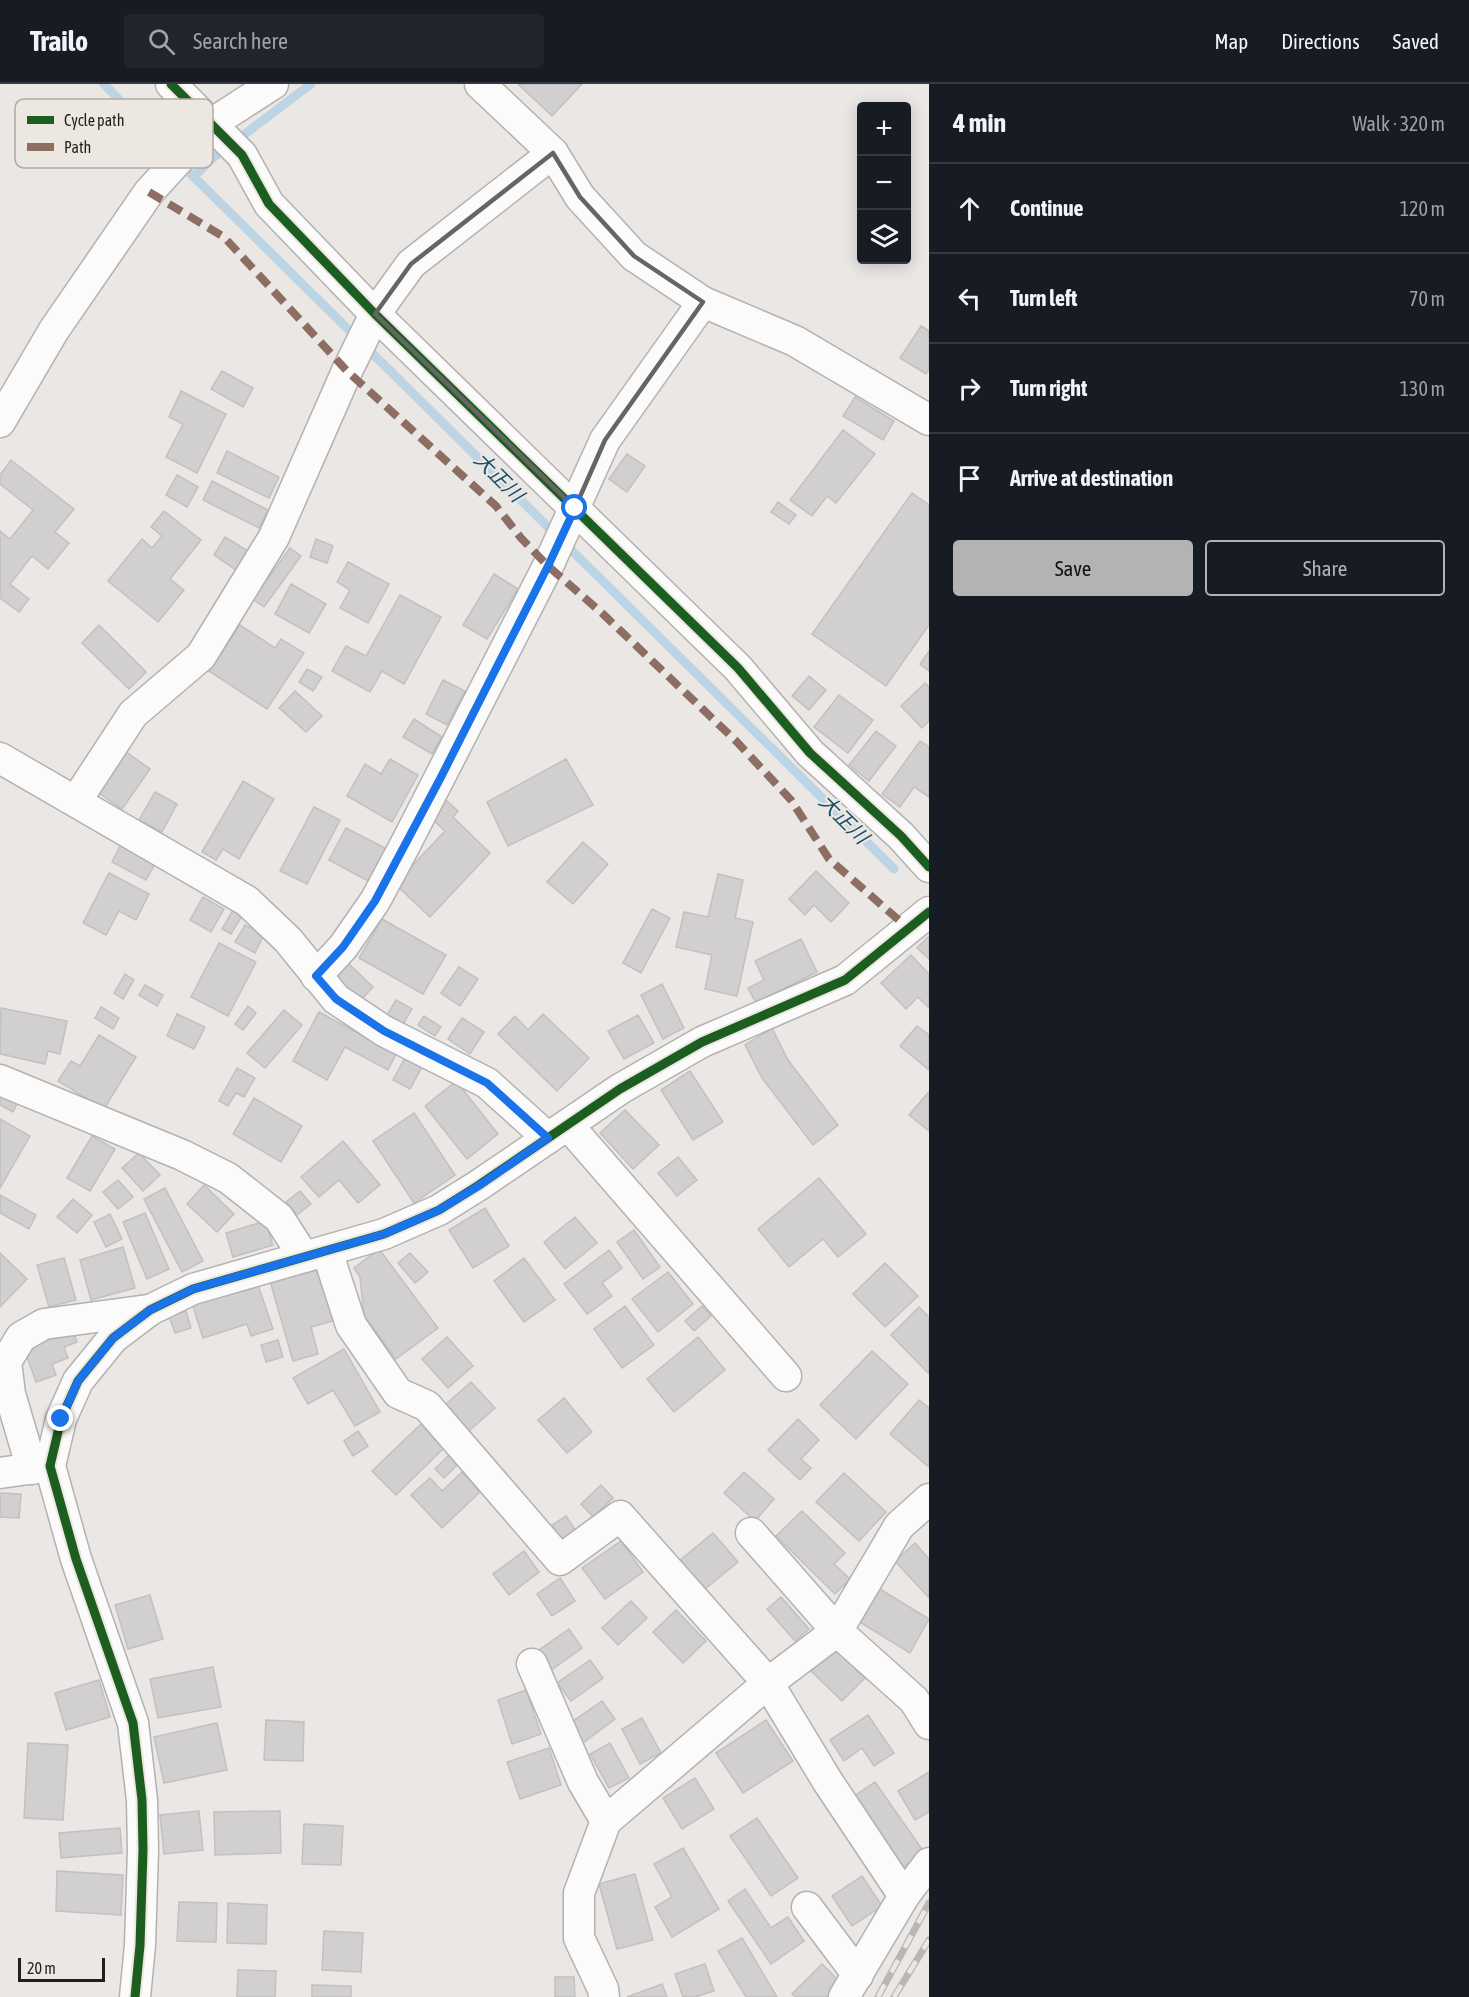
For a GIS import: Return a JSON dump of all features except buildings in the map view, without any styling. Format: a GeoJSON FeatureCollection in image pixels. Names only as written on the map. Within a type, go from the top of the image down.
{"type":"FeatureCollection","features":[{"type":"Feature","properties":{"kind":"street"},"geometry":{"type":"LineString","coordinates":[[171,84],[186,99]]}},
{"type":"Feature","properties":{"kind":"street"},"geometry":{"type":"LineString","coordinates":[[213,123],[273,84]]}},
{"type":"Feature","properties":{"kind":"street"},"geometry":{"type":"LineString","coordinates":[[480,84],[553,153],[580,197],[633,256],[703,302],[795,341],[929,420]]}},
{"type":"Feature","properties":{"kind":"street"},"geometry":{"type":"LineString","coordinates":[[213,126],[242,155],[269,204],[375,314],[738,668],[810,753],[901,836],[929,867]]}},
{"type":"Feature","properties":{"kind":"street"},"geometry":{"type":"LineString","coordinates":[[76,801],[133,714],[201,656],[274,537],[346,371],[375,314],[411,264],[553,153]]}},
{"type":"Feature","properties":{"kind":"street"},"geometry":{"type":"LineString","coordinates":[[0,422],[54,330],[148,192],[170,168]]}},
{"type":"Feature","properties":{"kind":"street"},"geometry":{"type":"LineString","coordinates":[[316,976],[343,947],[375,901],[548,566],[605,441],[703,302]]}},
{"type":"Feature","properties":{"kind":"street"},"geometry":{"type":"LineString","coordinates":[[0,758],[247,901],[288,940],[336,999],[384,1031],[487,1083],[558,1132],[786,1376]]}},
{"type":"Feature","properties":{"kind":"street"},"geometry":{"type":"LineString","coordinates":[[41,1468],[78,1381],[113,1338],[150,1310],[193,1289],[384,1234],[439,1210],[480,1185],[620,1089],[702,1042],[844,980],[929,912]]}},
{"type":"Feature","properties":{"kind":"street"},"geometry":{"type":"LineString","coordinates":[[0,1080],[182,1155],[228,1178],[279,1218],[315,1254],[351,1325],[398,1394],[427,1406],[560,1560],[620,1516],[768,1683],[828,1782],[904,1896]]}},
{"type":"Feature","properties":{"kind":"street"},"geometry":{"type":"LineString","coordinates":[[135,1997],[140,1945],[143,1840],[142,1800],[133,1723],[76,1559],[10,1394],[6,1362],[21,1337],[44,1324],[150,1310]]}},
{"type":"Feature","properties":{"kind":"street"},"geometry":{"type":"LineString","coordinates":[[0,1473],[41,1468]]}},
{"type":"Feature","properties":{"kind":"street"},"geometry":{"type":"LineString","coordinates":[[604,1997],[603,1989],[579,1938],[579,1893],[606,1821],[768,1683],[837,1631],[898,1526],[929,1499]]}},
{"type":"Feature","properties":{"kind":"street"},"geometry":{"type":"LineString","coordinates":[[751,1533],[837,1631],[914,1701],[929,1724]]}},
{"type":"Feature","properties":{"kind":"street"},"geometry":{"type":"LineString","coordinates":[[532,1664],[584,1782],[606,1821]]}},
{"type":"Feature","properties":{"kind":"street"},"geometry":{"type":"LineString","coordinates":[[851,1986],[904,1896],[929,1863]]}},
{"type":"Feature","properties":{"kind":"street"},"geometry":{"type":"LineString","coordinates":[[807,1907],[851,1986]]}},
{"type":"Feature","properties":{"kind":"highlighted area"},"geometry":{"type":"Polygon","coordinates":[[[553,153],[580,197],[634,256],[703,302],[605,440],[575,508],[375,314],[411,264],[553,153]]]}},
{"type":"Feature","properties":{"kind":"waterway","name":"大正川"},"geometry":{"type":"LineString","coordinates":[[104,84],[119,99]]}},
{"type":"Feature","properties":{"kind":"waterway"},"geometry":{"type":"LineString","coordinates":[[213,158],[311,84]]}},
{"type":"Feature","properties":{"kind":"waterway","name":"大正川"},"geometry":{"type":"LineString","coordinates":[[185,168],[894,869]]}},
{"type":"Feature","properties":{"kind":"waterway"},"geometry":{"type":"LineString","coordinates":[[194,177],[202,168]]}},
{"type":"Feature","properties":{"kind":"railway"},"geometry":{"type":"LineString","coordinates":[[878,1997],[929,1903]]}},
{"type":"Feature","properties":{"kind":"railway"},"geometry":{"type":"LineString","coordinates":[[894,1997],[929,1940]]}},
{"type":"Feature","properties":{"kind":"marked path"},"geometry":{"type":"LineString","coordinates":[[149,192],[224,237],[347,371],[496,506],[521,538],[548,566],[603,614],[736,741],[791,800],[829,859],[909,929]]}},
{"type":"Feature","properties":{"kind":"cycle path"},"geometry":{"type":"LineString","coordinates":[[171,84],[186,99]]}},
{"type":"Feature","properties":{"kind":"cycle path"},"geometry":{"type":"LineString","coordinates":[[213,126],[242,155],[269,204],[375,314],[738,668],[810,753],[901,836],[929,867]]}},
{"type":"Feature","properties":{"kind":"cycle path"},"geometry":{"type":"LineString","coordinates":[[135,1997],[140,1945],[143,1850],[142,1800],[133,1723],[76,1559],[50,1466],[61,1419],[78,1381],[113,1338],[150,1310],[193,1289],[384,1234],[439,1210],[620,1089],[702,1042],[845,980],[929,912]]}},
{"type":"Feature","properties":{"kind":"route"},"geometry":{"type":"LineString","coordinates":[[61,1419],[78,1381],[113,1338],[150,1310],[193,1289],[384,1234],[439,1210],[548,1138],[487,1083],[384,1031],[336,999],[316,976],[343,947],[375,901],[440,779],[575,508]]}}]}
